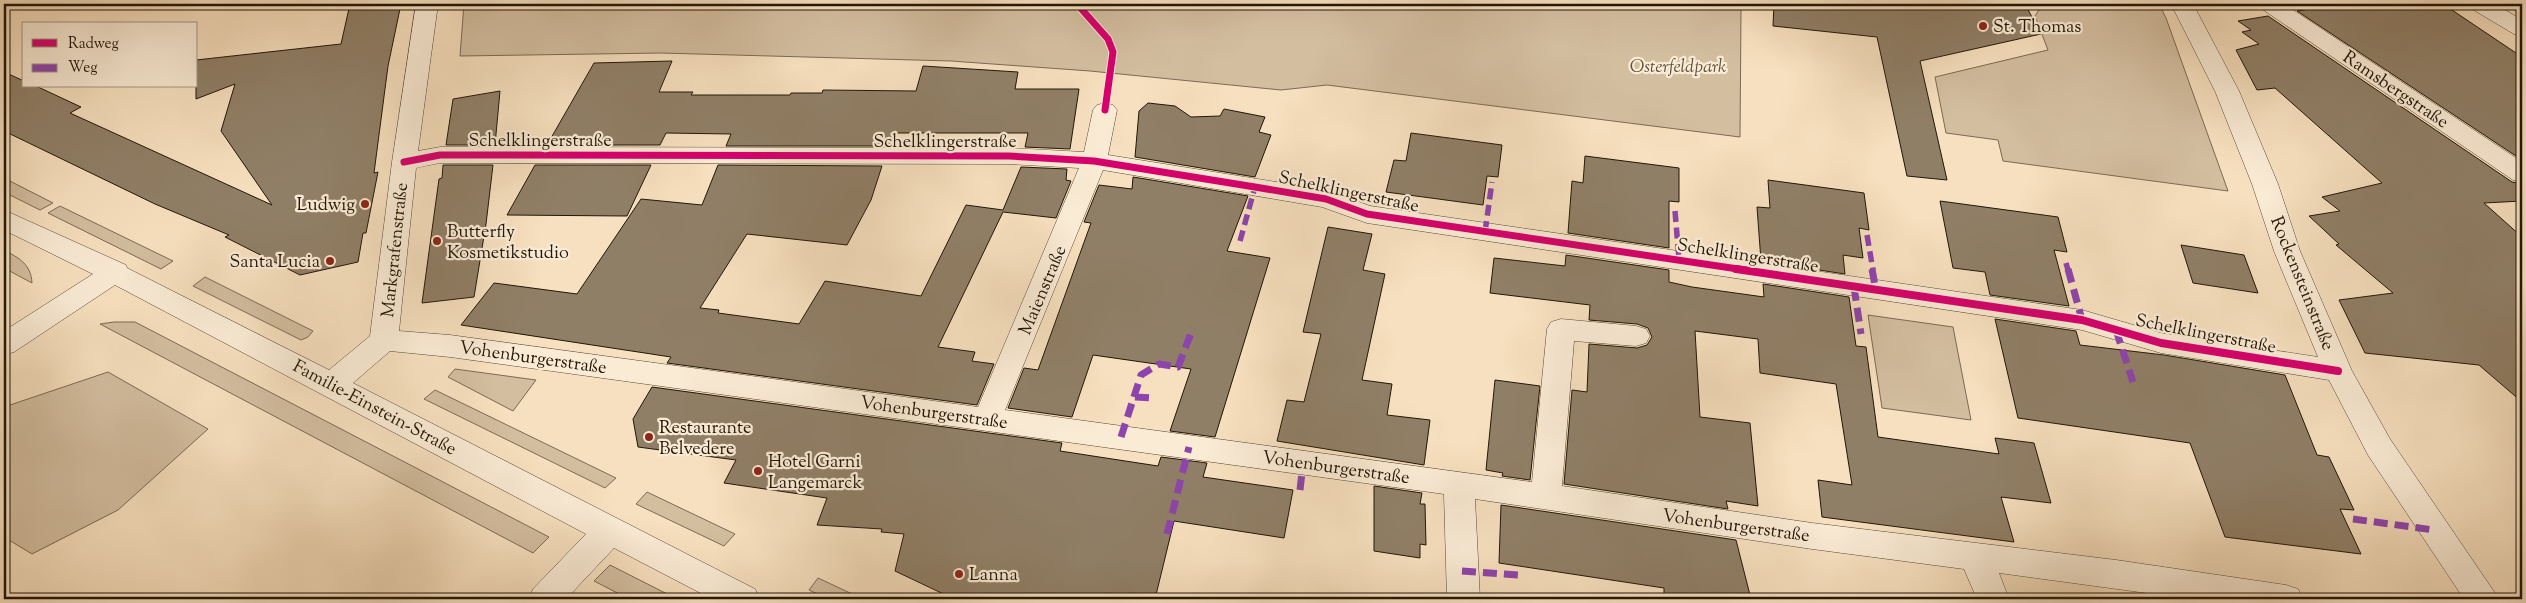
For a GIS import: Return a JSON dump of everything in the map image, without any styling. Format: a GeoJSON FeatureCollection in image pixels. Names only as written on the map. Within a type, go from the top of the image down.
{"type":"FeatureCollection","features":[{"type":"Feature","properties":{"kind":"street","name":"Markgrafenstraße"},"geometry":{"type":"LineString","coordinates":[[332,384],[384,340],[404,162],[427,4]]}},
{"type":"Feature","properties":{"kind":"street","name":"Rockensteinstraße"},"geometry":{"type":"LineString","coordinates":[[2182,4],[2227,91],[2266,184],[2287,251],[2338,371],[2379,447],[2482,599]]}},
{"type":"Feature","properties":{"kind":"street","name":"Ramsbergstraße"},"geometry":{"type":"LineString","coordinates":[[2270,4],[2522,174]]}},
{"type":"Feature","properties":{"kind":"street"},"geometry":{"type":"LineString","coordinates":[[2480,4],[2522,29]]}},
{"type":"Feature","properties":{"kind":"street","name":"Maienstraße"},"geometry":{"type":"LineString","coordinates":[[987,419],[1061,245],[1094,161],[1105,110]]}},
{"type":"Feature","properties":{"kind":"street","name":"Schelklingerstraße"},"geometry":{"type":"LineString","coordinates":[[404,162],[440,155],[1009,156],[1094,161],[1320,198],[1367,214],[2082,320],[2161,343],[2338,371]]}},
{"type":"Feature","properties":{"kind":"street","name":"Familie-Einstein-Straße"},"geometry":{"type":"LineString","coordinates":[[4,219],[116,272],[332,384],[609,532],[743,599]]}},
{"type":"Feature","properties":{"kind":"street"},"geometry":{"type":"LineString","coordinates":[[4,345],[116,272]]}},
{"type":"Feature","properties":{"kind":"street"},"geometry":{"type":"LineString","coordinates":[[1546,497],[1561,329],[1636,336]]}},
{"type":"Feature","properties":{"kind":"street","name":"Vohenburgerstraße"},"geometry":{"type":"LineString","coordinates":[[384,340],[450,346],[1459,484],[1803,535],[1976,557],[2218,594],[2286,599]]}},
{"type":"Feature","properties":{"kind":"street"},"geometry":{"type":"LineString","coordinates":[[1459,484],[1463,599]]}},
{"type":"Feature","properties":{"kind":"street"},"geometry":{"type":"LineString","coordinates":[[545,599],[609,532]]}},
{"type":"Feature","properties":{"kind":"street"},"geometry":{"type":"LineString","coordinates":[[1976,557],[1993,599]]}},
{"type":"Feature","properties":{"kind":"green space","name":"Osterfeldpark"},"geometry":{"type":"Polygon","coordinates":[[[464,4],[1739,4],[1741,11],[1740,137],[1327,85],[1281,90],[1090,71],[951,61],[661,53],[460,56],[464,4]]]}},
{"type":"Feature","properties":{"kind":"green space"},"geometry":{"type":"Polygon","coordinates":[[[2043,4],[2159,4],[2166,18],[2228,191],[2003,161],[1998,140],[1946,133],[1935,77],[2048,50],[2035,16],[2043,4]]]}},
{"type":"Feature","properties":{"kind":"green space"},"geometry":{"type":"Polygon","coordinates":[[[4,178],[53,203],[40,210],[4,192],[4,178]]]}},
{"type":"Feature","properties":{"kind":"green space"},"geometry":{"type":"Polygon","coordinates":[[[60,206],[173,261],[161,269],[48,213],[60,206]]]}},
{"type":"Feature","properties":{"kind":"green space"},"geometry":{"type":"Polygon","coordinates":[[[4,250],[27,266],[32,283],[4,268],[4,250]]]}},
{"type":"Feature","properties":{"kind":"green space"},"geometry":{"type":"Polygon","coordinates":[[[205,277],[313,331],[308,337],[301,340],[193,286],[205,277]]]}},
{"type":"Feature","properties":{"kind":"green space"},"geometry":{"type":"Polygon","coordinates":[[[1868,315],[1953,327],[1971,420],[1882,408],[1868,315]]]}},
{"type":"Feature","properties":{"kind":"green space"},"geometry":{"type":"Polygon","coordinates":[[[135,322],[549,537],[533,553],[100,324],[135,322]]]}},
{"type":"Feature","properties":{"kind":"green space"},"geometry":{"type":"Polygon","coordinates":[[[455,369],[536,380],[513,411],[448,377],[455,369]]]}},
{"type":"Feature","properties":{"kind":"green space"},"geometry":{"type":"Polygon","coordinates":[[[108,372],[208,429],[118,510],[32,554],[4,537],[4,407],[108,372]]]}},
{"type":"Feature","properties":{"kind":"green space"},"geometry":{"type":"Polygon","coordinates":[[[435,390],[616,478],[605,488],[424,399],[435,390]]]}},
{"type":"Feature","properties":{"kind":"green space"},"geometry":{"type":"Polygon","coordinates":[[[647,492],[735,534],[724,546],[636,504],[647,492]]]}},
{"type":"Feature","properties":{"kind":"green space"},"geometry":{"type":"Polygon","coordinates":[[[610,565],[677,599],[629,599],[594,581],[610,565]]]}},
{"type":"Feature","properties":{"kind":"green space"},"geometry":{"type":"Polygon","coordinates":[[[818,578],[863,599],[828,599],[809,590],[818,578]]]}},
{"type":"Feature","properties":{"kind":"building"},"geometry":{"type":"Polygon","coordinates":[[[350,4],[401,4],[388,66],[374,173],[378,172],[366,233],[363,233],[358,262],[300,275],[225,237],[229,235],[155,204],[4,131],[4,72],[22,80],[22,88],[40,88],[81,107],[70,113],[272,205],[221,131],[235,84],[196,99],[198,60],[341,44],[350,4]]]}},
{"type":"Feature","properties":{"kind":"building"},"geometry":{"type":"Polygon","coordinates":[[[1774,4],[2025,4],[2041,34],[1920,61],[1947,180],[1907,176],[1877,37],[1773,26],[1774,4]]]}},
{"type":"Feature","properties":{"kind":"building"},"geometry":{"type":"Polygon","coordinates":[[[2339,4],[2443,4],[2522,57],[2522,160],[2297,11],[2339,4]]]}},
{"type":"Feature","properties":{"kind":"building"},"geometry":{"type":"Polygon","coordinates":[[[2268,16],[2512,182],[2522,184],[2522,201],[2484,203],[2522,237],[2522,402],[2479,365],[2365,353],[2339,300],[2393,293],[2336,245],[2339,244],[2309,216],[2340,211],[2322,197],[2382,183],[2275,88],[2257,90],[2236,50],[2259,44],[2242,32],[2251,30],[2238,21],[2268,16]]]}},
{"type":"Feature","properties":{"kind":"building"},"geometry":{"type":"Polygon","coordinates":[[[672,61],[659,92],[693,92],[691,95],[790,95],[791,93],[822,93],[823,90],[916,91],[923,66],[1018,72],[1015,89],[1079,89],[1070,149],[1025,147],[1028,133],[894,133],[889,146],[726,146],[731,134],[666,133],[660,145],[547,145],[594,63],[672,61]]]}},
{"type":"Feature","properties":{"kind":"building"},"geometry":{"type":"Polygon","coordinates":[[[500,91],[495,145],[446,145],[453,99],[500,91]]]}},
{"type":"Feature","properties":{"kind":"building"},"geometry":{"type":"Polygon","coordinates":[[[1148,103],[1175,106],[1191,117],[1220,116],[1224,109],[1265,117],[1259,132],[1271,135],[1255,177],[1135,157],[1139,111],[1148,103]]]}},
{"type":"Feature","properties":{"kind":"building"},"geometry":{"type":"Polygon","coordinates":[[[1411,133],[1502,145],[1498,177],[1487,176],[1483,205],[1386,192],[1394,160],[1406,161],[1411,133]]]}},
{"type":"Feature","properties":{"kind":"building"},"geometry":{"type":"Polygon","coordinates":[[[1585,156],[1679,168],[1679,202],[1669,201],[1669,248],[1568,233],[1572,181],[1583,183],[1585,156]]]}},
{"type":"Feature","properties":{"kind":"building"},"geometry":{"type":"Polygon","coordinates":[[[443,165],[493,165],[486,224],[474,297],[422,303],[439,179],[442,178],[443,165]]]}},
{"type":"Feature","properties":{"kind":"building"},"geometry":{"type":"Polygon","coordinates":[[[535,165],[651,165],[627,216],[507,215],[535,165]]]}},
{"type":"Feature","properties":{"kind":"building"},"geometry":{"type":"Polygon","coordinates":[[[718,165],[882,166],[871,200],[847,245],[747,234],[700,308],[719,310],[718,313],[799,324],[825,281],[921,296],[966,205],[1003,210],[1021,167],[1067,169],[1066,180],[1071,181],[1056,218],[1003,212],[938,347],[975,352],[972,361],[994,364],[977,405],[667,363],[671,357],[461,325],[494,283],[577,294],[641,199],[702,205],[718,165]]]}},
{"type":"Feature","properties":{"kind":"building"},"geometry":{"type":"Polygon","coordinates":[[[1133,177],[1248,196],[1227,251],[1270,258],[1215,437],[1170,431],[1191,369],[1093,355],[1072,417],[1008,408],[1024,368],[1038,370],[1091,223],[1084,222],[1099,185],[1132,189],[1133,177]]]}},
{"type":"Feature","properties":{"kind":"building"},"geometry":{"type":"Polygon","coordinates":[[[1768,180],[1864,193],[1869,230],[1859,228],[1863,258],[1843,255],[1845,274],[1761,261],[1757,207],[1770,208],[1768,180]]]}},
{"type":"Feature","properties":{"kind":"building"},"geometry":{"type":"Polygon","coordinates":[[[1940,201],[2058,217],[2067,252],[2054,250],[2069,306],[1990,295],[1985,272],[1953,268],[1940,201]]]}},
{"type":"Feature","properties":{"kind":"building"},"geometry":{"type":"Polygon","coordinates":[[[1328,227],[1372,234],[1363,270],[1385,274],[1362,380],[1392,384],[1387,415],[1430,420],[1424,465],[1277,441],[1287,400],[1304,402],[1321,334],[1303,332],[1328,227]]]}},
{"type":"Feature","properties":{"kind":"building"},"geometry":{"type":"Polygon","coordinates":[[[2181,245],[2244,255],[2258,293],[2193,283],[2181,245]]]}},
{"type":"Feature","properties":{"kind":"building"},"geometry":{"type":"Polygon","coordinates":[[[1566,255],[1669,270],[1669,282],[1692,287],[1764,297],[1763,284],[1849,297],[1856,346],[1866,347],[1878,437],[1999,454],[1995,438],[2034,443],[2051,503],[2001,497],[2014,542],[1822,517],[1818,480],[1852,485],[1836,384],[1760,373],[1758,339],[1695,331],[1700,417],[1750,423],[1758,506],[1726,501],[1728,509],[1564,484],[1572,390],[1587,392],[1589,344],[1637,348],[1647,345],[1652,337],[1648,328],[1637,324],[1589,320],[1590,305],[1490,293],[1494,258],[1565,266],[1566,255]]]}},
{"type":"Feature","properties":{"kind":"building"},"geometry":{"type":"Polygon","coordinates":[[[1995,319],[2076,331],[2080,345],[2164,355],[2285,375],[2317,455],[2329,457],[2354,510],[2340,509],[2361,554],[2225,537],[2190,443],[2018,418],[1995,319]]]}},
{"type":"Feature","properties":{"kind":"building"},"geometry":{"type":"Polygon","coordinates":[[[1495,380],[1540,386],[1530,480],[1502,476],[1503,473],[1486,470],[1495,380]]]}},
{"type":"Feature","properties":{"kind":"building"},"geometry":{"type":"Polygon","coordinates":[[[652,387],[1062,443],[1060,451],[1158,466],[1161,457],[1207,463],[1203,477],[1293,490],[1284,538],[1174,521],[1155,599],[954,599],[895,571],[904,534],[881,532],[882,529],[817,525],[827,498],[724,483],[736,460],[638,447],[633,419],[652,387]]]}},
{"type":"Feature","properties":{"kind":"building"},"geometry":{"type":"Polygon","coordinates":[[[1374,486],[1422,493],[1420,504],[1425,504],[1426,545],[1420,544],[1420,558],[1374,551],[1374,486]]]}},
{"type":"Feature","properties":{"kind":"building"},"geometry":{"type":"Polygon","coordinates":[[[1501,505],[1736,540],[1751,599],[1664,599],[1664,588],[1499,563],[1501,505]]]}},
{"type":"Feature","properties":{"kind":"tram line"},"geometry":{"type":"LineString","coordinates":[[2505,4],[2522,14]]}},
{"type":"Feature","properties":{"kind":"marked path"},"geometry":{"type":"LineString","coordinates":[[1203,4],[1225,7],[1249,4]]}},
{"type":"Feature","properties":{"kind":"marked path"},"geometry":{"type":"LineString","coordinates":[[1485,232],[1492,182]]}},
{"type":"Feature","properties":{"kind":"marked path"},"geometry":{"type":"LineString","coordinates":[[1240,241],[1255,187]]}},
{"type":"Feature","properties":{"kind":"marked path"},"geometry":{"type":"LineString","coordinates":[[1675,211],[1679,259]]}},
{"type":"Feature","properties":{"kind":"marked path"},"geometry":{"type":"LineString","coordinates":[[1867,235],[1876,291]]}},
{"type":"Feature","properties":{"kind":"marked path"},"geometry":{"type":"LineString","coordinates":[[2066,263],[2082,320]]}},
{"type":"Feature","properties":{"kind":"marked path"},"geometry":{"type":"LineString","coordinates":[[1854,287],[1861,334]]}},
{"type":"Feature","properties":{"kind":"marked path"},"geometry":{"type":"LineString","coordinates":[[1121,437],[1141,375],[1159,364],[1178,367],[1193,328]]}},
{"type":"Feature","properties":{"kind":"marked path"},"geometry":{"type":"LineString","coordinates":[[2116,330],[2133,382]]}},
{"type":"Feature","properties":{"kind":"marked path"},"geometry":{"type":"LineString","coordinates":[[1135,397],[1152,398]]}},
{"type":"Feature","properties":{"kind":"marked path"},"geometry":{"type":"LineString","coordinates":[[1167,534],[1189,447]]}},
{"type":"Feature","properties":{"kind":"marked path"},"geometry":{"type":"LineString","coordinates":[[1300,490],[1303,463]]}},
{"type":"Feature","properties":{"kind":"marked path"},"geometry":{"type":"LineString","coordinates":[[2353,519],[2434,530]]}},
{"type":"Feature","properties":{"kind":"marked path"},"geometry":{"type":"LineString","coordinates":[[1462,571],[1519,575]]}},
{"type":"Feature","properties":{"kind":"cycle path"},"geometry":{"type":"LineString","coordinates":[[1077,4],[1108,39],[1113,52],[1105,110]]}},
{"type":"Feature","properties":{"kind":"cycle path"},"geometry":{"type":"LineString","coordinates":[[404,162],[440,155],[1009,156],[1094,161],[1326,199],[1367,214],[2082,320],[2161,343],[2338,371]]}},
{"type":"Feature","properties":{"kind":"place","name":"St. Thomas"},"geometry":{"type":"Point","coordinates":[1983,26]}},
{"type":"Feature","properties":{"kind":"place","name":"Ludwig"},"geometry":{"type":"Point","coordinates":[365,204]}},
{"type":"Feature","properties":{"kind":"place","name":"Butterfly Kosmetikstudio"},"geometry":{"type":"Point","coordinates":[437,241]}},
{"type":"Feature","properties":{"kind":"place","name":"Santa Lucia"},"geometry":{"type":"Point","coordinates":[330,261]}},
{"type":"Feature","properties":{"kind":"place","name":"Restaurante Belvedere"},"geometry":{"type":"Point","coordinates":[649,437]}},
{"type":"Feature","properties":{"kind":"place","name":"Hotel Garni Langemarck"},"geometry":{"type":"Point","coordinates":[758,471]}},
{"type":"Feature","properties":{"kind":"place","name":"Lanna"},"geometry":{"type":"Point","coordinates":[959,574]}}]}
